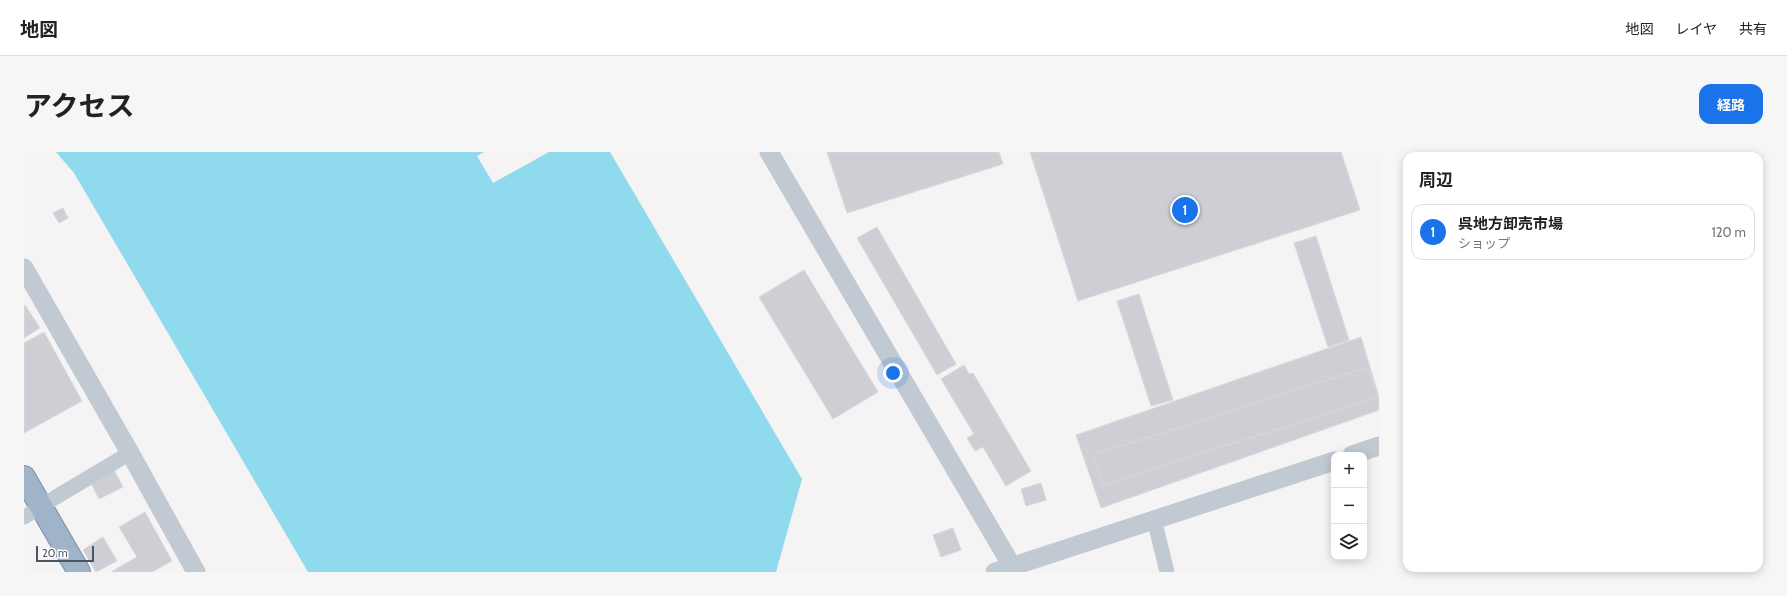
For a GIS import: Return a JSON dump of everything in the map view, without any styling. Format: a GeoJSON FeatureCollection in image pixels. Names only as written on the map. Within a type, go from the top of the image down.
{"type":"FeatureCollection","features":[{"type":"Feature","properties":{"kind":"highway"},"geometry":{"type":"LineString","coordinates":[[24,477],[33,512],[79,572]]}},
{"type":"Feature","properties":{"kind":"street"},"geometry":{"type":"LineString","coordinates":[[769,152],[1004,569],[1331,462]]}},
{"type":"Feature","properties":{"kind":"street"},"geometry":{"type":"LineString","coordinates":[[24,268],[196,572]]}},
{"type":"Feature","properties":{"kind":"street"},"geometry":{"type":"LineString","coordinates":[[1361,452],[1379,446]]}},
{"type":"Feature","properties":{"kind":"street"},"geometry":{"type":"LineString","coordinates":[[33,512],[130,453]]}},
{"type":"Feature","properties":{"kind":"street"},"geometry":{"type":"LineString","coordinates":[[1154,519],[1167,572]]}},
{"type":"Feature","properties":{"kind":"water"},"geometry":{"type":"Polygon","coordinates":[[[56,152],[610,152],[802,479],[776,572],[308,572],[74,173],[56,152]]]}},
{"type":"Feature","properties":{"kind":"pier"},"geometry":{"type":"Polygon","coordinates":[[[484,152],[549,152],[493,183],[477,156],[484,152]]]}},
{"type":"Feature","properties":{"kind":"building"},"geometry":{"type":"Polygon","coordinates":[[[827,152],[999,152],[1003,164],[847,213],[827,152]]]}},
{"type":"Feature","properties":{"kind":"building"},"geometry":{"type":"Polygon","coordinates":[[[1030,152],[1341,152],[1360,210],[1078,301],[1030,152]]]}},
{"type":"Feature","properties":{"kind":"building"},"geometry":{"type":"Polygon","coordinates":[[[63,208],[68,218],[59,223],[53,213],[63,208]]]}},
{"type":"Feature","properties":{"kind":"building"},"geometry":{"type":"Polygon","coordinates":[[[877,227],[956,364],[937,375],[857,238],[877,227]]]}},
{"type":"Feature","properties":{"kind":"building"},"geometry":{"type":"Polygon","coordinates":[[[1316,236],[1349,340],[1328,347],[1294,243],[1316,236]]]}},
{"type":"Feature","properties":{"kind":"building"},"geometry":{"type":"Polygon","coordinates":[[[804,270],[878,392],[833,419],[759,297],[804,270]]]}},
{"type":"Feature","properties":{"kind":"building"},"geometry":{"type":"Polygon","coordinates":[[[1139,294],[1173,400],[1151,406],[1117,301],[1139,294]]]}},
{"type":"Feature","properties":{"kind":"building"},"geometry":{"type":"Polygon","coordinates":[[[25,305],[40,328],[24,338],[24,306],[25,305]]]}},
{"type":"Feature","properties":{"kind":"building"},"geometry":{"type":"Polygon","coordinates":[[[44,332],[82,401],[24,433],[24,343],[44,332]]]}},
{"type":"Feature","properties":{"kind":"building"},"geometry":{"type":"Polygon","coordinates":[[[1361,337],[1379,397],[1379,410],[1101,508],[1076,435],[1361,337]]]}},
{"type":"Feature","properties":{"kind":"building"},"geometry":{"type":"Polygon","coordinates":[[[964,365],[969,374],[973,373],[1031,471],[1006,486],[983,447],[975,451],[967,438],[974,434],[941,379],[964,365]]]}},
{"type":"Feature","properties":{"kind":"building"},"geometry":{"type":"Polygon","coordinates":[[[1368,367],[1378,397],[1103,485],[1093,455],[1368,367]]]}},
{"type":"Feature","properties":{"kind":"building"},"geometry":{"type":"Polygon","coordinates":[[[114,470],[123,487],[99,499],[90,481],[114,470]]]}},
{"type":"Feature","properties":{"kind":"building"},"geometry":{"type":"Polygon","coordinates":[[[1041,483],[1046,500],[1026,506],[1021,489],[1041,483]]]}},
{"type":"Feature","properties":{"kind":"building"},"geometry":{"type":"Polygon","coordinates":[[[145,512],[172,561],[152,572],[111,572],[137,557],[119,527],[145,512]]]}},
{"type":"Feature","properties":{"kind":"building"},"geometry":{"type":"Polygon","coordinates":[[[953,528],[961,550],[941,557],[933,535],[953,528]]]}},
{"type":"Feature","properties":{"kind":"building"},"geometry":{"type":"Polygon","coordinates":[[[103,537],[117,561],[96,572],[83,550],[103,537]]]}},
{"type":"Feature","properties":{"kind":"place","name":"呉地方卸売市場"},"geometry":{"type":"Point","coordinates":[1185,210]}}]}
